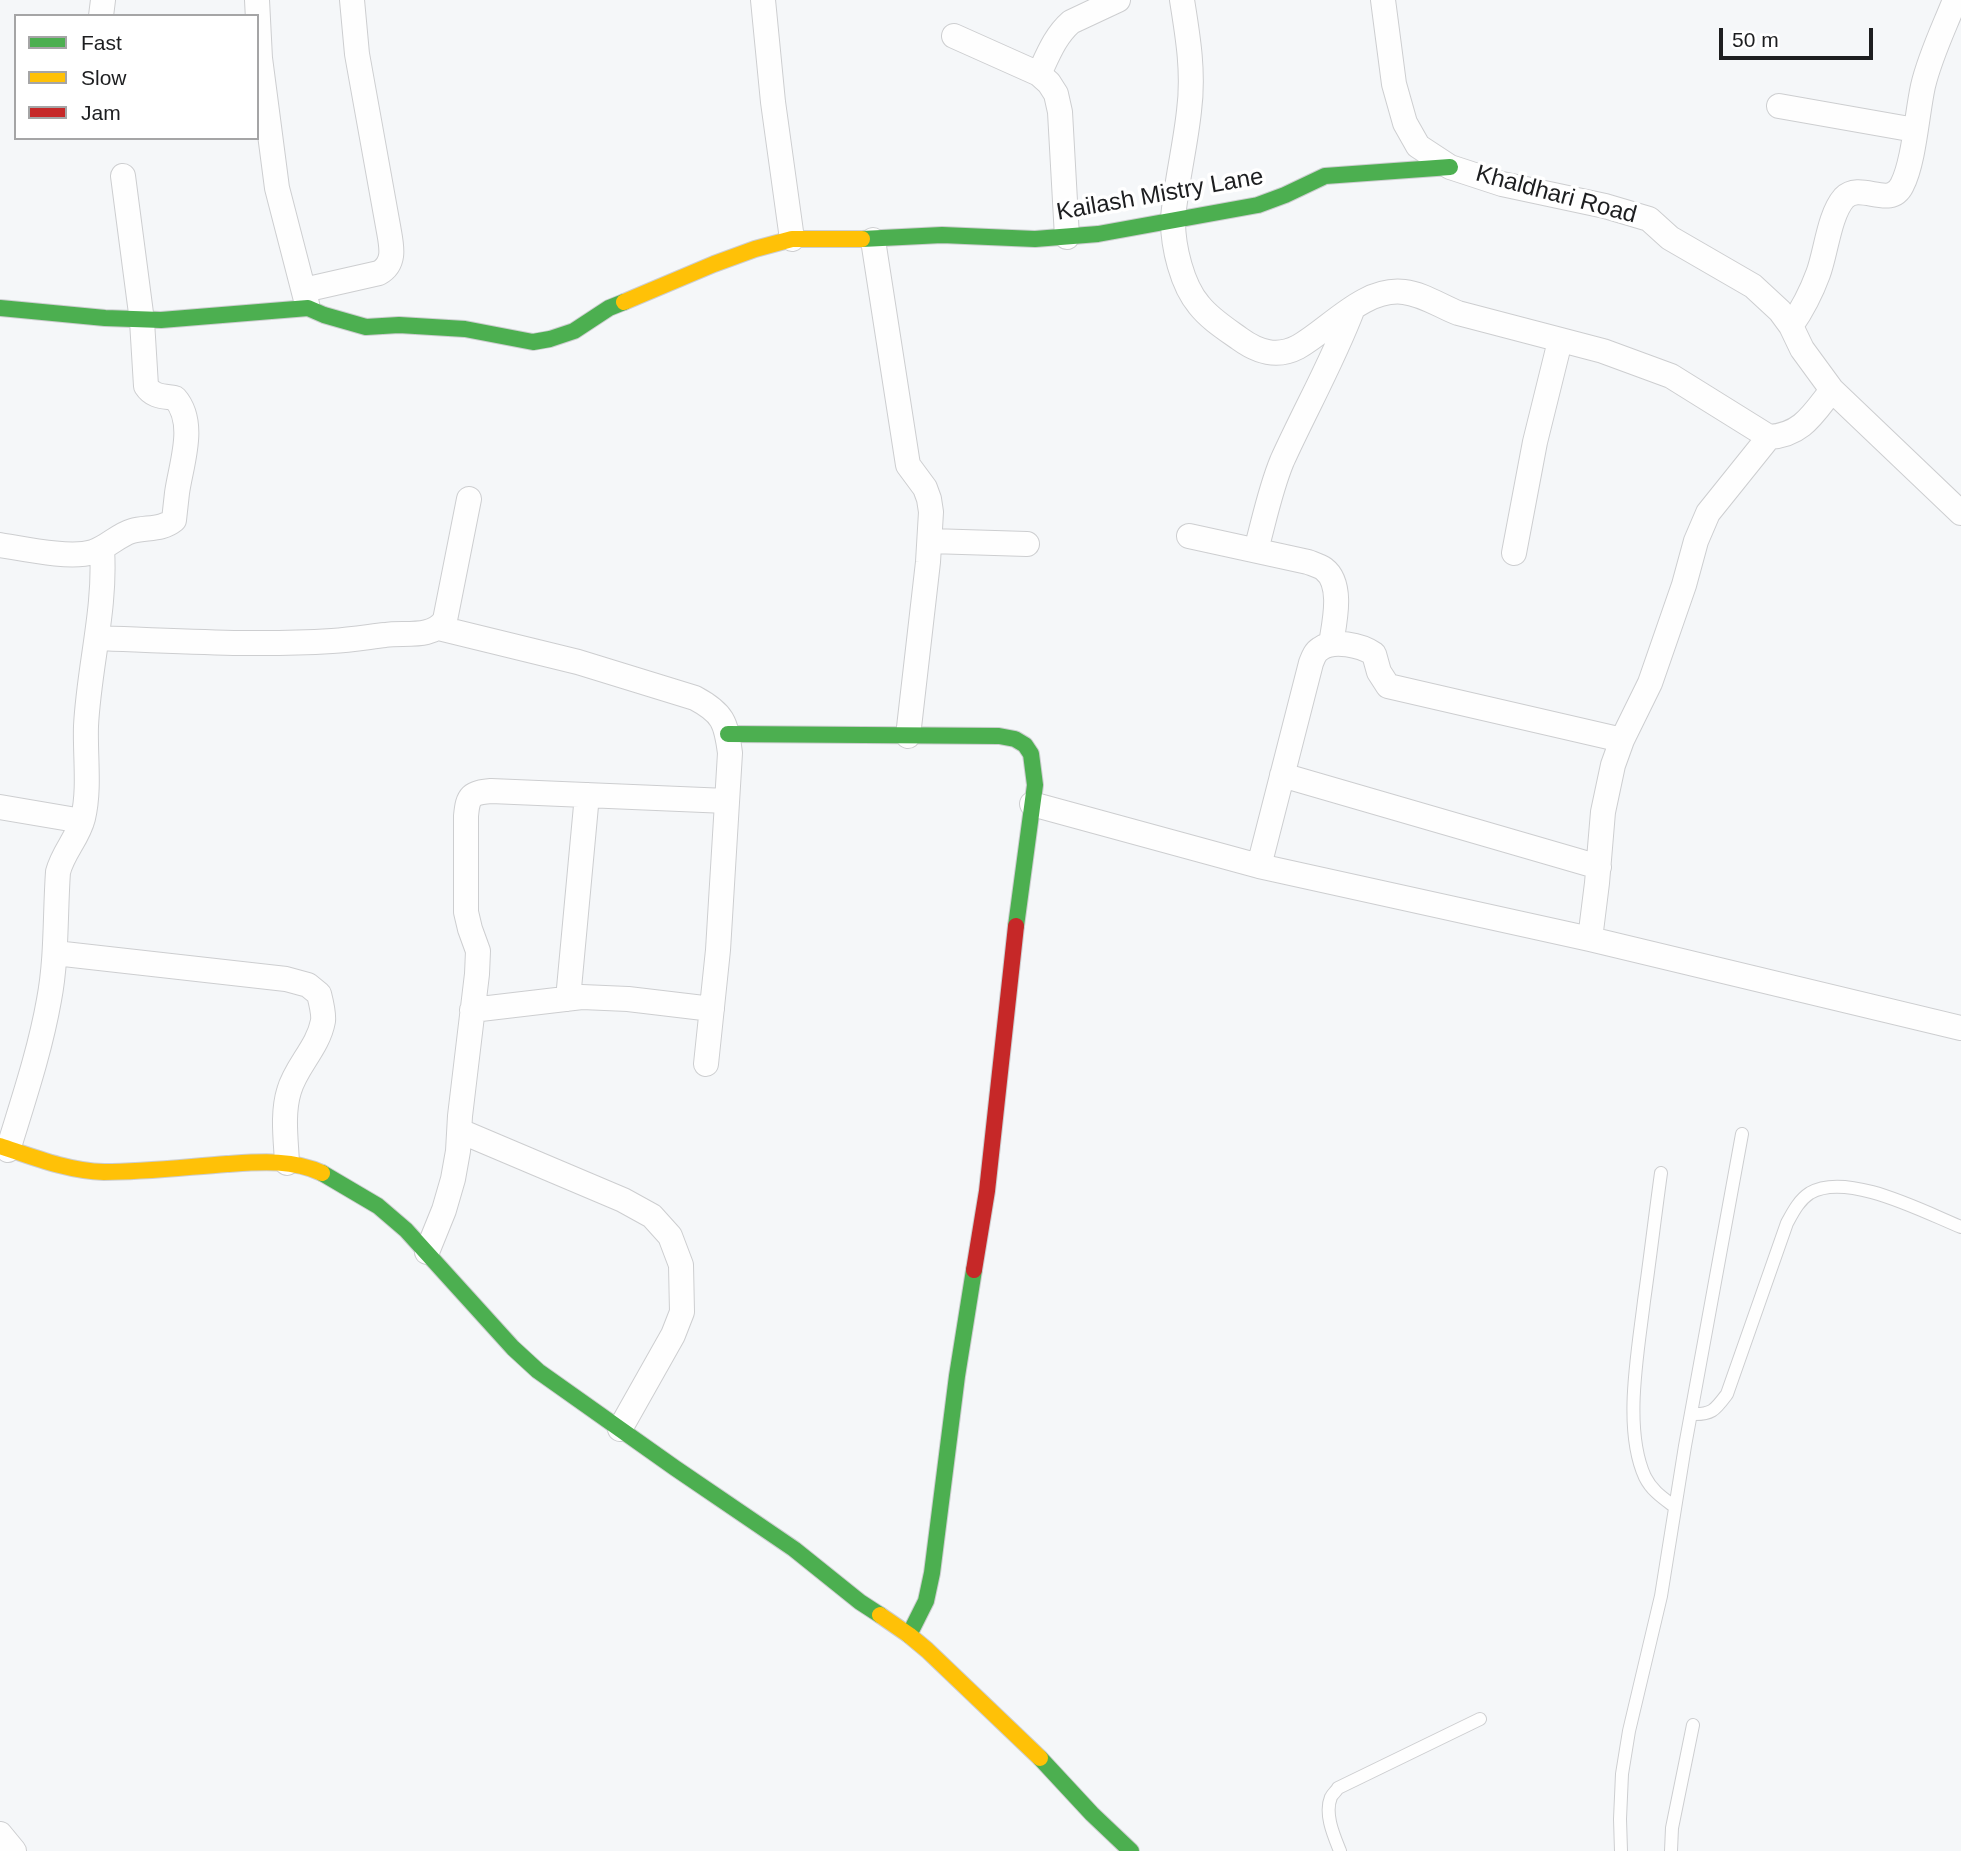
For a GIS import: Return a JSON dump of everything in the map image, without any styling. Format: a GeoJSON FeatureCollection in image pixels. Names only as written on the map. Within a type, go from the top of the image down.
{"type":"FeatureCollection","features":[{"type":"Feature","properties":{"kind":"street"},"geometry":{"type":"LineString","coordinates":[[0,308],[106,319],[203,317],[306,299],[386,269],[392,253],[357,54],[352,0]]}},
{"type":"Feature","properties":{"kind":"street"},"geometry":{"type":"LineString","coordinates":[[763,0],[773,102],[792,239]]}},
{"type":"Feature","properties":{"kind":"street"},"geometry":{"type":"LineString","coordinates":[[1039,74],[1057,38],[1071,22],[1118,0]]}},
{"type":"Feature","properties":{"kind":"street"},"geometry":{"type":"LineString","coordinates":[[1182,0],[1191,77],[1189,110],[1173,221],[1178,259],[1185,285],[1198,305],[1247,345],[1267,353],[1282,354],[1299,346],[1367,300],[1383,293],[1402,291],[1421,296],[1458,313],[1628,359],[1671,376],[1769,438]]}},
{"type":"Feature","properties":{"kind":"street","name":"Khaldhari Road"},"geometry":{"type":"LineString","coordinates":[[1383,0],[1394,85],[1405,123],[1418,146],[1450,167],[1502,184],[1605,206],[1649,219],[1670,238],[1753,286],[1780,312],[1832,390],[1961,513]]}},
{"type":"Feature","properties":{"kind":"street"},"geometry":{"type":"LineString","coordinates":[[1791,327],[1818,274],[1842,201],[1857,192],[1889,196],[1896,194],[1902,187],[1930,63],[1955,0]]}},
{"type":"Feature","properties":{"kind":"street"},"geometry":{"type":"LineString","coordinates":[[954,36],[1039,74],[1056,94],[1060,112],[1067,237]]}},
{"type":"Feature","properties":{"kind":"street"},"geometry":{"type":"LineString","coordinates":[[259,39],[277,188],[306,299]]}},
{"type":"Feature","properties":{"kind":"street"},"geometry":{"type":"LineString","coordinates":[[1779,106],[1915,130]]}},
{"type":"Feature","properties":{"kind":"street","name":"Kailash Mistry Lane"},"geometry":{"type":"LineString","coordinates":[[306,299],[324,315],[366,327],[399,325],[465,329],[533,342],[574,331],[609,308],[714,264],[792,239],[873,240],[942,235],[1035,239],[1098,234],[1258,205],[1325,176],[1450,167]]}},
{"type":"Feature","properties":{"kind":"street"},"geometry":{"type":"LineString","coordinates":[[0,545],[56,553],[90,553],[102,549],[129,532],[167,526],[174,520],[184,461],[186,425],[182,405],[175,398],[156,396],[146,386],[142,320],[123,176]]}},
{"type":"Feature","properties":{"kind":"street"},"geometry":{"type":"LineString","coordinates":[[873,240],[905,452],[908,466],[925,488],[931,512],[908,736]]}},
{"type":"Feature","properties":{"kind":"street"},"geometry":{"type":"LineString","coordinates":[[1256,550],[1281,463],[1332,359],[1353,308]]}},
{"type":"Feature","properties":{"kind":"street"},"geometry":{"type":"LineString","coordinates":[[1514,553],[1535,442],[1560,341]]}},
{"type":"Feature","properties":{"kind":"street"},"geometry":{"type":"LineString","coordinates":[[1590,939],[1603,812],[1613,765],[1622,740],[1650,684],[1696,541],[1708,513],[1769,438],[1781,436],[1802,426],[1832,390]]}},
{"type":"Feature","properties":{"kind":"street"},"geometry":{"type":"LineString","coordinates":[[439,628],[445,620],[469,499]]}},
{"type":"Feature","properties":{"kind":"street"},"geometry":{"type":"LineString","coordinates":[[1189,536],[1308,562],[1323,568],[1331,576],[1336,605],[1331,644]]}},
{"type":"Feature","properties":{"kind":"street"},"geometry":{"type":"LineString","coordinates":[[930,541],[1027,544]]}},
{"type":"Feature","properties":{"kind":"street"},"geometry":{"type":"LineString","coordinates":[[102,549],[103,591],[87,715],[86,805],[77,834],[61,860],[58,872],[55,953],[50,998],[43,1028],[4,1148],[59,1165],[102,1172],[258,1162],[287,1163],[313,1169],[356,1191],[406,1230],[513,1348],[538,1371],[794,1549],[860,1602],[909,1635],[998,1717],[1131,1851]]}},
{"type":"Feature","properties":{"kind":"street"},"geometry":{"type":"LineString","coordinates":[[97,638],[293,643],[421,633],[439,628],[578,662],[695,698],[713,707],[722,718],[728,734],[730,753],[718,950],[706,1064]]}},
{"type":"Feature","properties":{"kind":"street"},"geometry":{"type":"LineString","coordinates":[[1259,866],[1311,663],[1321,647],[1331,644],[1366,649],[1374,654],[1383,681],[1388,686],[1622,740]]}},
{"type":"Feature","properties":{"kind":"street"},"geometry":{"type":"LineString","coordinates":[[728,734],[999,736],[1015,739],[1025,745],[1031,754],[1035,785],[1013,946],[987,1191],[957,1376],[932,1573],[926,1601],[909,1635]]}},
{"type":"Feature","properties":{"kind":"street"},"geometry":{"type":"LineString","coordinates":[[1282,775],[1599,867]]}},
{"type":"Feature","properties":{"kind":"street"},"geometry":{"type":"LineString","coordinates":[[427,1252],[453,1179],[478,951],[466,912],[467,803],[471,796],[478,792],[491,791],[727,801]]}},
{"type":"Feature","properties":{"kind":"street"},"geometry":{"type":"LineString","coordinates":[[568,999],[587,795]]}},
{"type":"Feature","properties":{"kind":"street"},"geometry":{"type":"LineString","coordinates":[[1032,804],[1259,866],[1590,939],[1961,1028]]}},
{"type":"Feature","properties":{"kind":"street"},"geometry":{"type":"LineString","coordinates":[[0,807],[82,821]]}},
{"type":"Feature","properties":{"kind":"street"},"geometry":{"type":"LineString","coordinates":[[55,953],[286,979],[308,985],[319,994],[323,1021],[312,1049],[289,1088],[285,1107],[287,1163]]}},
{"type":"Feature","properties":{"kind":"street"},"geometry":{"type":"LineString","coordinates":[[472,1010],[582,997],[628,999],[712,1009]]}},
{"type":"Feature","properties":{"kind":"street"},"geometry":{"type":"LineString","coordinates":[[460,1131],[623,1200],[652,1216],[670,1236],[681,1265],[682,1312],[673,1335],[620,1429]]}},
{"type":"Feature","properties":{"kind":"street"},"geometry":{"type":"LineString","coordinates":[[0,1834],[13,1851]]}},
{"type":"Feature","properties":{"kind":"lane"},"geometry":{"type":"LineString","coordinates":[[1621,1851],[1619,1819],[1622,1774],[1629,1731],[1661,1596],[1742,1133]]}},
{"type":"Feature","properties":{"kind":"lane"},"geometry":{"type":"LineString","coordinates":[[1661,1173],[1634,1382],[1633,1420],[1640,1463],[1646,1478],[1653,1491],[1675,1507]]}},
{"type":"Feature","properties":{"kind":"lane"},"geometry":{"type":"LineString","coordinates":[[1691,1414],[1710,1412],[1717,1408],[1727,1394],[1787,1223],[1808,1194],[1840,1185],[1854,1187],[1961,1227]]}},
{"type":"Feature","properties":{"kind":"lane"},"geometry":{"type":"LineString","coordinates":[[1340,1851],[1329,1811],[1331,1797],[1338,1788],[1480,1719]]}},
{"type":"Feature","properties":{"kind":"lane"},"geometry":{"type":"LineString","coordinates":[[1671,1851],[1672,1828],[1693,1725]]}},
{"type":"Feature","properties":{"kind":"traffic: fast"},"geometry":{"type":"LineString","coordinates":[[862,239],[942,235],[1035,239],[1098,234],[1258,205],[1325,176],[1450,167]]}},
{"type":"Feature","properties":{"kind":"traffic: fast"},"geometry":{"type":"LineString","coordinates":[[0,308],[105,318],[161,320],[308,308],[366,327],[399,325],[465,329],[533,342],[574,331],[609,308],[624,302]]}},
{"type":"Feature","properties":{"kind":"traffic: fast"},"geometry":{"type":"LineString","coordinates":[[728,734],[999,736],[1015,739],[1025,745],[1031,754],[1035,785],[1016,926]]}},
{"type":"Feature","properties":{"kind":"traffic: fast"},"geometry":{"type":"LineString","coordinates":[[322,1173],[378,1206],[406,1230],[513,1348],[538,1371],[794,1549],[880,1615]]}},
{"type":"Feature","properties":{"kind":"traffic: fast"},"geometry":{"type":"LineString","coordinates":[[909,1635],[926,1601],[932,1573],[957,1376],[974,1270]]}},
{"type":"Feature","properties":{"kind":"traffic: fast"},"geometry":{"type":"LineString","coordinates":[[1040,1758],[1131,1851]]}},
{"type":"Feature","properties":{"kind":"traffic: slow"},"geometry":{"type":"LineString","coordinates":[[624,302],[714,264],[792,239],[862,239]]}},
{"type":"Feature","properties":{"kind":"traffic: slow"},"geometry":{"type":"LineString","coordinates":[[0,1146],[51,1163],[91,1171],[135,1171],[263,1162],[299,1165],[322,1173]]}},
{"type":"Feature","properties":{"kind":"traffic: slow"},"geometry":{"type":"LineString","coordinates":[[880,1615],[927,1650],[1040,1758]]}},
{"type":"Feature","properties":{"kind":"traffic: jam"},"geometry":{"type":"LineString","coordinates":[[974,1270],[987,1191],[1016,926]]}}]}
